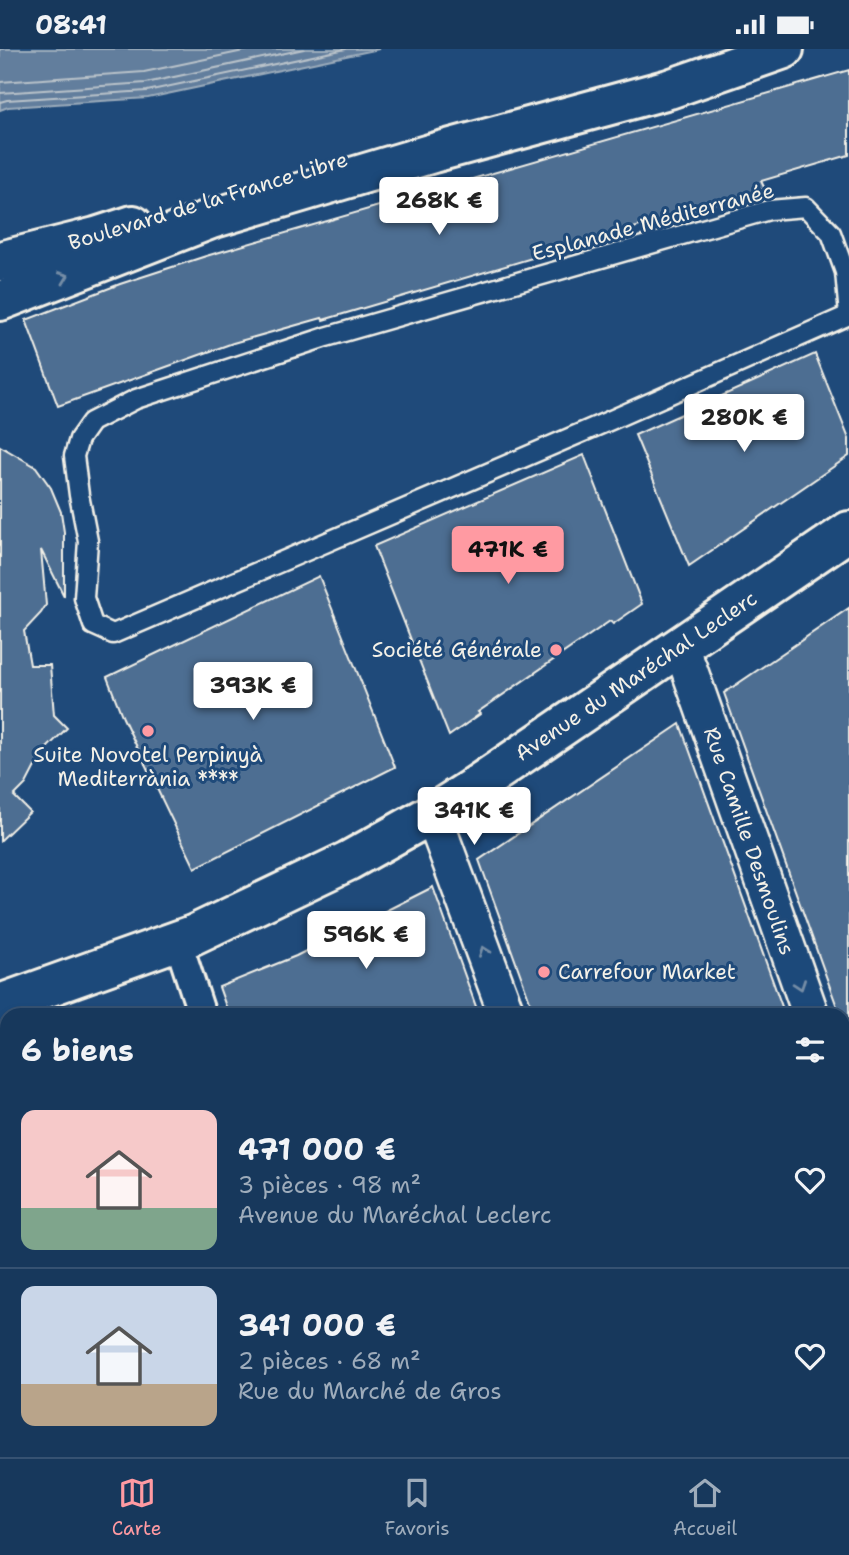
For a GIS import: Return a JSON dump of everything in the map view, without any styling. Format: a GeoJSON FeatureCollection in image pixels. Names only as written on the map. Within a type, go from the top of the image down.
{"type":"FeatureCollection","features":[{"type":"Feature","properties":{"kind":"main road","name":"Boulevard de la France Libre"},"geometry":{"type":"LineString","coordinates":[[0,261],[96,237],[469,120],[624,77],[739,49]]}},
{"type":"Feature","properties":{"kind":"main road","name":"Boulevard de la France Libre"},"geometry":{"type":"LineString","coordinates":[[0,302],[211,219],[433,153],[669,89],[784,49]]}},
{"type":"Feature","properties":{"kind":"main road"},"geometry":{"type":"LineString","coordinates":[[0,275],[96,237]]}},
{"type":"Feature","properties":{"kind":"main road","name":"Avenue du Maréchal Leclerc"},"geometry":{"type":"LineString","coordinates":[[684,657],[849,531]]}},
{"type":"Feature","properties":{"kind":"main road","name":"Avenue du Maréchal Leclerc"},"geometry":{"type":"LineString","coordinates":[[49,1008],[180,950],[193,935],[348,861],[436,824],[684,657],[849,554]]}},
{"type":"Feature","properties":{"kind":"main road","name":"Avenue du Maréchal Leclerc"},"geometry":{"type":"LineString","coordinates":[[0,1005],[180,950]]}},
{"type":"Feature","properties":{"kind":"street","name":"Rue Camille Desmoulins"},"geometry":{"type":"LineString","coordinates":[[684,657],[809,1008]]}},
{"type":"Feature","properties":{"kind":"street"},"geometry":{"type":"LineString","coordinates":[[436,824],[505,1008]]}},
{"type":"Feature","properties":{"kind":"street"},"geometry":{"type":"LineString","coordinates":[[180,950],[200,1008]]}},
{"type":"Feature","properties":{"kind":"lane","name":"Esplanade Méditerranée"},"geometry":{"type":"LineString","coordinates":[[806,208],[831,233],[845,272],[849,315],[113,634],[93,625],[84,598],[88,541],[74,456],[79,439],[91,422],[136,399],[326,337],[769,210],[806,208]]}},
{"type":"Feature","properties":{"kind":"water"},"geometry":{"type":"Polygon","coordinates":[[[0,49],[379,49],[148,98],[8,107],[0,110],[0,49]]]}},
{"type":"Feature","properties":{"kind":"building"},"geometry":{"type":"Polygon","coordinates":[[[849,70],[849,155],[761,181],[765,189],[323,320],[322,318],[233,343],[58,406],[26,320],[120,284],[206,256],[849,70]]]}},
{"type":"Feature","properties":{"kind":"building"},"geometry":{"type":"Polygon","coordinates":[[[815,354],[849,439],[849,456],[689,566],[635,435],[815,354]]]}},
{"type":"Feature","properties":{"kind":"building"},"geometry":{"type":"Polygon","coordinates":[[[0,446],[36,467],[51,488],[61,512],[64,532],[64,596],[41,550],[46,605],[24,631],[30,665],[50,665],[54,715],[67,728],[42,753],[26,784],[14,796],[30,812],[0,841],[0,446]]]}},
{"type":"Feature","properties":{"kind":"building"},"geometry":{"type":"Polygon","coordinates":[[[584,455],[642,604],[613,624],[610,621],[478,712],[480,714],[449,736],[374,546],[584,455]]]}},
{"type":"Feature","properties":{"kind":"building"},"geometry":{"type":"Polygon","coordinates":[[[319,576],[395,767],[195,868],[123,718],[107,677],[319,576]]]}},
{"type":"Feature","properties":{"kind":"building"},"geometry":{"type":"Polygon","coordinates":[[[849,608],[849,1008],[837,1008],[724,693],[849,608]]]}},
{"type":"Feature","properties":{"kind":"building"},"geometry":{"type":"Polygon","coordinates":[[[680,724],[782,1008],[532,1008],[479,860],[680,724]]]}},
{"type":"Feature","properties":{"kind":"building"},"geometry":{"type":"Polygon","coordinates":[[[433,887],[476,1008],[226,1008],[219,987],[296,956],[433,887]]]}},
{"type":"Feature","properties":{"kind":"place","name":"Société Générale"},"geometry":{"type":"Point","coordinates":[556,650]}},
{"type":"Feature","properties":{"kind":"place","name":"Suite Novotel Perpinyà Mediterrània ****"},"geometry":{"type":"Point","coordinates":[148,731]}},
{"type":"Feature","properties":{"kind":"place","name":"Carrefour Market"},"geometry":{"type":"Point","coordinates":[544,972]}}]}
